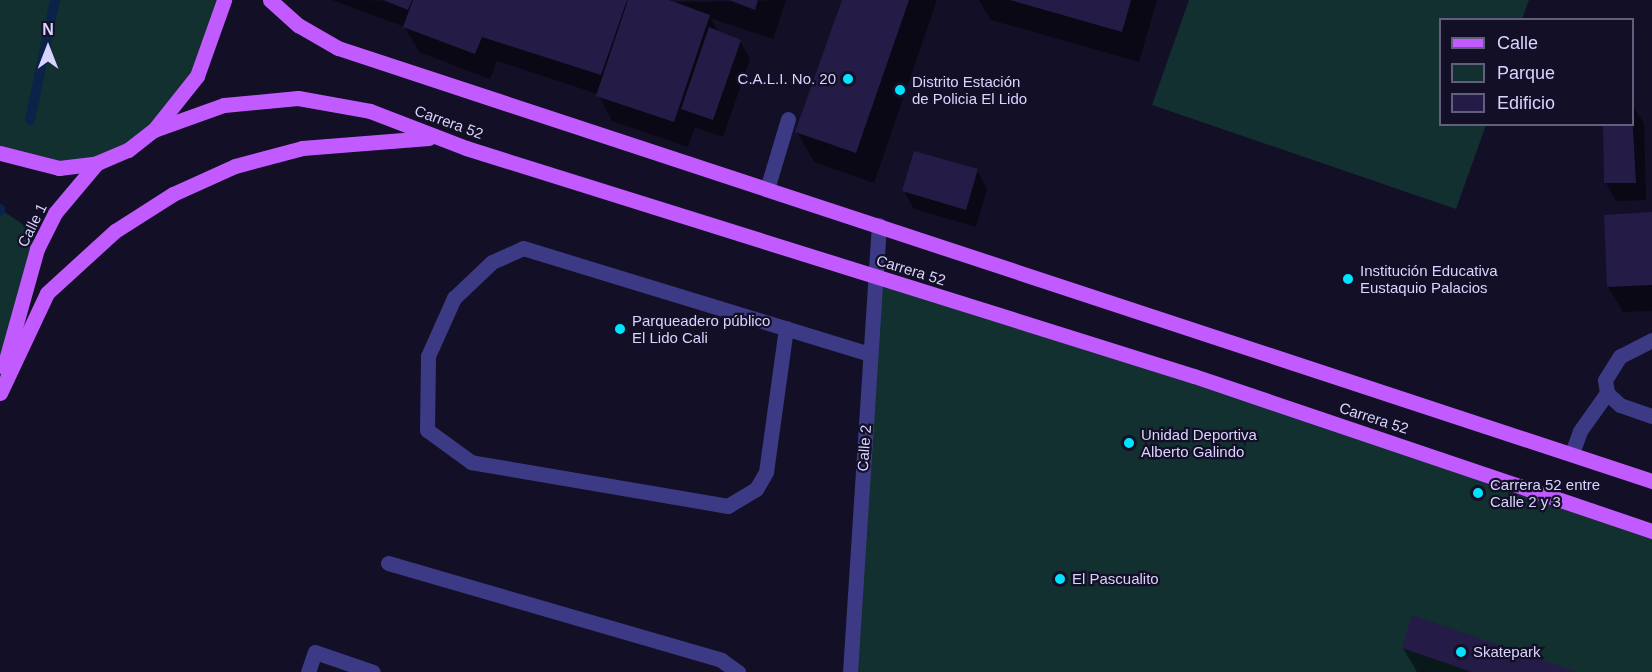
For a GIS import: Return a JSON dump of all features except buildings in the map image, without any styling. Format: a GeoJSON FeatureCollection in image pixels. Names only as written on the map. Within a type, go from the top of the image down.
{"type":"FeatureCollection","features":[{"type":"Feature","properties":{"kind":"main road"},"geometry":{"type":"LineString","coordinates":[[0,153],[20,162],[59,168],[97,163],[128,150],[154,130],[197,76],[224,0]]}},
{"type":"Feature","properties":{"kind":"main road","name":"Carrera 52"},"geometry":{"type":"LineString","coordinates":[[270,0],[297,25],[339,48],[1652,481]]}},
{"type":"Feature","properties":{"kind":"main road","name":"Carrera 52"},"geometry":{"type":"LineString","coordinates":[[154,130],[224,105],[297,98],[370,111],[435,138],[1194,376],[1652,531]]}},
{"type":"Feature","properties":{"kind":"main road"},"geometry":{"type":"LineString","coordinates":[[0,393],[47,293],[115,231],[173,194],[236,166],[302,148],[435,138]]}},
{"type":"Feature","properties":{"kind":"main road","name":"Calle 1"},"geometry":{"type":"LineString","coordinates":[[0,382],[38,249],[54,213],[97,163]]}},
{"type":"Feature","properties":{"kind":"street"},"geometry":{"type":"LineString","coordinates":[[767,189],[788,119]]}},
{"type":"Feature","properties":{"kind":"street","name":"Calle 2"},"geometry":{"type":"LineString","coordinates":[[850,672],[879,225]]}},
{"type":"Feature","properties":{"kind":"street"},"geometry":{"type":"LineString","coordinates":[[786,328],[766,472],[756,489],[728,506],[471,462],[427,430],[428,356],[454,298],[492,262],[524,248],[786,328],[870,354]]}},
{"type":"Feature","properties":{"kind":"street"},"geometry":{"type":"LineString","coordinates":[[1652,340],[1620,356],[1605,380],[1607,393],[1620,405],[1652,416]]}},
{"type":"Feature","properties":{"kind":"street"},"geometry":{"type":"LineString","coordinates":[[1572,453],[1580,431],[1607,393]]}},
{"type":"Feature","properties":{"kind":"street"},"geometry":{"type":"LineString","coordinates":[[388,563],[722,660],[738,672]]}},
{"type":"Feature","properties":{"kind":"street"},"geometry":{"type":"LineString","coordinates":[[308,672],[315,652],[373,672]]}},
{"type":"Feature","properties":{"kind":"green space"},"geometry":{"type":"Polygon","coordinates":[[[0,0],[224,0],[197,76],[128,150],[59,168],[0,153],[0,0]]]}},
{"type":"Feature","properties":{"kind":"green space"},"geometry":{"type":"Polygon","coordinates":[[[1189,0],[1529,0],[1522,18],[1439,18],[1439,126],[1486,126],[1456,209],[1152,105],[1189,0]]]}},
{"type":"Feature","properties":{"kind":"green space"},"geometry":{"type":"Polygon","coordinates":[[[0,209],[24,225],[37,249],[0,383],[0,209]]]}},
{"type":"Feature","properties":{"kind":"green space","name":"Unidad Deportiva Alberto Galindo"},"geometry":{"type":"Polygon","coordinates":[[[875,277],[1652,531],[1652,672],[850,672],[875,277]]]}},
{"type":"Feature","properties":{"kind":"waterway"},"geometry":{"type":"LineString","coordinates":[[30,120],[55,0]]}},
{"type":"Feature","properties":{"kind":"place","name":"C.A.L.I. No. 20"},"geometry":{"type":"Point","coordinates":[848,79]}},
{"type":"Feature","properties":{"kind":"place","name":"Distrito Estación de Policia El Lido"},"geometry":{"type":"Point","coordinates":[900,90]}},
{"type":"Feature","properties":{"kind":"place","name":"Institución Educativa Eustaquio Palacios"},"geometry":{"type":"Point","coordinates":[1348,279]}},
{"type":"Feature","properties":{"kind":"place","name":"Parqueadero público El Lido Cali"},"geometry":{"type":"Point","coordinates":[620,329]}},
{"type":"Feature","properties":{"kind":"place","name":"Unidad Deportiva Alberto Galindo"},"geometry":{"type":"Point","coordinates":[1129,443]}},
{"type":"Feature","properties":{"kind":"place","name":"Carrera 52 entre Calle 2 y 3"},"geometry":{"type":"Point","coordinates":[1478,493]}},
{"type":"Feature","properties":{"kind":"place","name":"El Pascualito"},"geometry":{"type":"Point","coordinates":[1060,579]}},
{"type":"Feature","properties":{"kind":"place","name":"Skatepark"},"geometry":{"type":"Point","coordinates":[1461,652]}}]}
